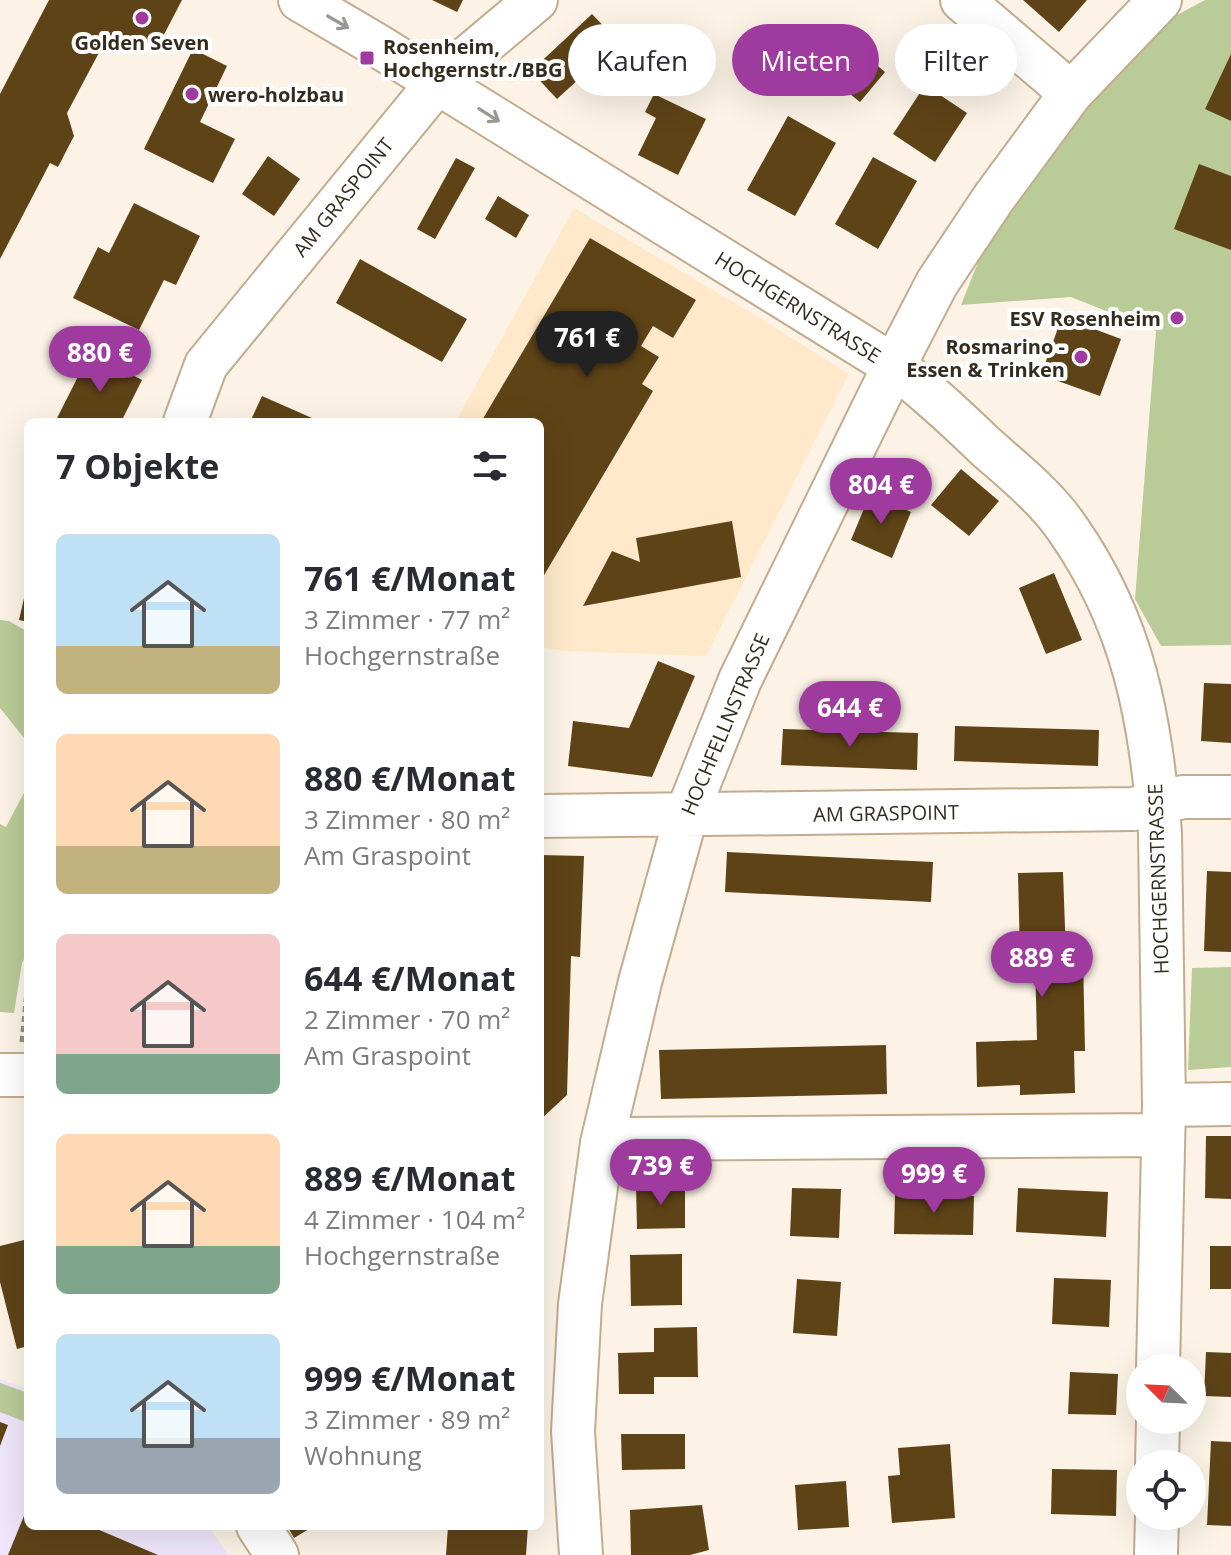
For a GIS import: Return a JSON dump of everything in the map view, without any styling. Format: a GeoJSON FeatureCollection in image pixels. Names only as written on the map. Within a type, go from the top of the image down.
{"type":"FeatureCollection","features":[{"type":"Feature","properties":{"kind":"street","name":"HOCHGERNSTRASSE"},"geometry":{"type":"LineString","coordinates":[[300,0],[894,366],[953,416],[1067,526],[1107,596],[1129,648],[1144,703],[1157,804],[1163,1120],[1158,1354]]}},
{"type":"Feature","properties":{"kind":"street","name":"AM GRASPOINT"},"geometry":{"type":"LineString","coordinates":[[186,418],[206,365],[437,83],[536,0]]}},
{"type":"Feature","properties":{"kind":"street"},"geometry":{"type":"LineString","coordinates":[[962,0],[1071,93]]}},
{"type":"Feature","properties":{"kind":"street","name":"HOCHFELLNSTRASSE"},"geometry":{"type":"LineString","coordinates":[[581,1555],[573,1431],[580,1304],[602,1143],[640,982],[686,816],[740,680],[894,366],[945,271],[993,199],[1071,93],[1160,0]]}},
{"type":"Feature","properties":{"kind":"street","name":"AM GRASPOINT"},"geometry":{"type":"LineString","coordinates":[[544,816],[1133,809],[1183,797],[1231,797]]}},
{"type":"Feature","properties":{"kind":"street"},"geometry":{"type":"LineString","coordinates":[[602,1143],[626,1139],[1163,1120],[1231,1104]]}},
{"type":"Feature","properties":{"kind":"street"},"geometry":{"type":"LineString","coordinates":[[261,1530],[277,1555]]}},
{"type":"Feature","properties":{"kind":"street"},"geometry":{"type":"LineString","coordinates":[[1156,1555],[1157,1530]]}},
{"type":"Feature","properties":{"kind":"path"},"geometry":{"type":"LineString","coordinates":[[16,1075],[24,1012]]}},
{"type":"Feature","properties":{"kind":"shaded area"},"geometry":{"type":"Polygon","coordinates":[[[574,208],[849,374],[706,656],[544,648],[544,418],[457,418],[574,208]]]}},
{"type":"Feature","properties":{"kind":"shaded area"},"geometry":{"type":"Polygon","coordinates":[[[0,1379],[24,1388],[24,1530],[212,1530],[228,1555],[0,1555],[0,1379]]]}},
{"type":"Feature","properties":{"kind":"green space","name":"ESV Rosenheim"},"geometry":{"type":"Polygon","coordinates":[[[1205,0],[1231,0],[1231,645],[1161,646],[1135,599],[1156,331],[1071,297],[961,305],[984,247],[1129,41],[1205,0]]]}},
{"type":"Feature","properties":{"kind":"green space"},"geometry":{"type":"Polygon","coordinates":[[[0,620],[9,621],[24,630],[24,738],[0,708],[0,620]]]}},
{"type":"Feature","properties":{"kind":"green space"},"geometry":{"type":"Polygon","coordinates":[[[24,793],[24,959],[14,1013],[0,1012],[0,824],[6,827],[24,793]]]}},
{"type":"Feature","properties":{"kind":"green space"},"geometry":{"type":"Polygon","coordinates":[[[1231,967],[1231,1067],[1188,1070],[1192,968],[1231,967]]]}},
{"type":"Feature","properties":{"kind":"green space"},"geometry":{"type":"Polygon","coordinates":[[[0,1383],[24,1392],[24,1421],[0,1412],[0,1383]]]}},
{"type":"Feature","properties":{"kind":"building"},"geometry":{"type":"Polygon","coordinates":[[[49,0],[182,0],[157,48],[134,36],[102,47],[67,113],[74,136],[58,167],[50,163],[0,259],[0,94],[49,0]]]}},
{"type":"Feature","properties":{"kind":"building"},"geometry":{"type":"Polygon","coordinates":[[[432,0],[463,0],[457,12],[432,0]]]}},
{"type":"Feature","properties":{"kind":"building"},"geometry":{"type":"Polygon","coordinates":[[[1023,0],[1087,0],[1059,32],[1023,0]]]}},
{"type":"Feature","properties":{"kind":"building"},"geometry":{"type":"Polygon","coordinates":[[[592,14],[602,24],[581,24],[592,14]]]}},
{"type":"Feature","properties":{"kind":"building"},"geometry":{"type":"Polygon","coordinates":[[[568,36],[568,89],[557,99],[531,71],[568,36]]]}},
{"type":"Feature","properties":{"kind":"building","name":"wero-holzbau"},"geometry":{"type":"Polygon","coordinates":[[[193,49],[227,66],[200,122],[235,139],[213,183],[144,149],[193,49]]]}},
{"type":"Feature","properties":{"kind":"building"},"geometry":{"type":"Polygon","coordinates":[[[1231,54],[1231,121],[1205,109],[1231,54]]]}},
{"type":"Feature","properties":{"kind":"building"},"geometry":{"type":"Polygon","coordinates":[[[653,96],[658,96],[706,119],[678,175],[638,155],[656,118],[645,112],[653,96]]]}},
{"type":"Feature","properties":{"kind":"building"},"geometry":{"type":"Polygon","coordinates":[[[918,96],[942,96],[967,113],[935,162],[893,134],[918,96]]]}},
{"type":"Feature","properties":{"kind":"building"},"geometry":{"type":"Polygon","coordinates":[[[788,116],[836,143],[795,216],[747,190],[788,116]]]}},
{"type":"Feature","properties":{"kind":"building"},"geometry":{"type":"Polygon","coordinates":[[[268,156],[300,179],[274,216],[242,194],[268,156]]]}},
{"type":"Feature","properties":{"kind":"building"},"geometry":{"type":"Polygon","coordinates":[[[873,157],[917,181],[878,249],[835,224],[873,157]]]}},
{"type":"Feature","properties":{"kind":"building"},"geometry":{"type":"Polygon","coordinates":[[[456,158],[475,168],[435,239],[417,229],[456,158]]]}},
{"type":"Feature","properties":{"kind":"building"},"geometry":{"type":"Polygon","coordinates":[[[1199,164],[1231,176],[1231,250],[1174,229],[1199,164]]]}},
{"type":"Feature","properties":{"kind":"building"},"geometry":{"type":"Polygon","coordinates":[[[498,196],[529,215],[516,238],[485,219],[498,196]]]}},
{"type":"Feature","properties":{"kind":"building"},"geometry":{"type":"Polygon","coordinates":[[[134,203],[200,236],[176,285],[164,280],[139,330],[73,298],[98,247],[109,253],[134,203]]]}},
{"type":"Feature","properties":{"kind":"building"},"geometry":{"type":"Polygon","coordinates":[[[590,238],[696,300],[673,338],[653,326],[641,346],[659,357],[642,384],[653,391],[544,575],[544,418],[483,418],[590,238]]]}},
{"type":"Feature","properties":{"kind":"building"},"geometry":{"type":"Polygon","coordinates":[[[360,259],[467,319],[442,362],[336,303],[360,259]]]}},
{"type":"Feature","properties":{"kind":"building","name":"Rosmarino - Essen & Trinken"},"geometry":{"type":"Polygon","coordinates":[[[1062,317],[1121,339],[1100,396],[1041,375],[1062,317]]]}},
{"type":"Feature","properties":{"kind":"building"},"geometry":{"type":"Polygon","coordinates":[[[90,353],[142,380],[123,418],[57,418],[90,353]]]}},
{"type":"Feature","properties":{"kind":"building"},"geometry":{"type":"Polygon","coordinates":[[[262,396],[312,418],[252,418],[262,396]]]}},
{"type":"Feature","properties":{"kind":"building"},"geometry":{"type":"Polygon","coordinates":[[[961,469],[999,501],[969,536],[931,505],[961,469]]]}},
{"type":"Feature","properties":{"kind":"building"},"geometry":{"type":"Polygon","coordinates":[[[870,494],[911,512],[892,558],[851,540],[870,494]]]}},
{"type":"Feature","properties":{"kind":"building"},"geometry":{"type":"Polygon","coordinates":[[[732,521],[741,577],[583,606],[612,551],[640,562],[636,538],[732,521]]]}},
{"type":"Feature","properties":{"kind":"building"},"geometry":{"type":"Polygon","coordinates":[[[1054,573],[1082,640],[1046,654],[1019,588],[1054,573]]]}},
{"type":"Feature","properties":{"kind":"building"},"geometry":{"type":"Polygon","coordinates":[[[24,598],[24,621],[19,620],[24,598]]]}},
{"type":"Feature","properties":{"kind":"building"},"geometry":{"type":"Polygon","coordinates":[[[658,661],[695,676],[652,777],[568,766],[573,721],[629,728],[658,661]]]}},
{"type":"Feature","properties":{"kind":"building"},"geometry":{"type":"Polygon","coordinates":[[[1204,683],[1231,684],[1231,743],[1201,741],[1204,683]]]}},
{"type":"Feature","properties":{"kind":"building"},"geometry":{"type":"Polygon","coordinates":[[[955,726],[1099,730],[1098,766],[954,761],[955,726]]]}},
{"type":"Feature","properties":{"kind":"building"},"geometry":{"type":"Polygon","coordinates":[[[783,729],[918,733],[917,770],[781,765],[783,729]]]}},
{"type":"Feature","properties":{"kind":"building"},"geometry":{"type":"Polygon","coordinates":[[[727,852],[933,862],[931,902],[725,892],[727,852]]]}},
{"type":"Feature","properties":{"kind":"building"},"geometry":{"type":"Polygon","coordinates":[[[544,855],[584,856],[580,957],[571,956],[567,1095],[544,1116],[544,855]]]}},
{"type":"Feature","properties":{"kind":"building"},"geometry":{"type":"Polygon","coordinates":[[[1207,871],[1231,872],[1231,952],[1204,951],[1207,871]]]}},
{"type":"Feature","properties":{"kind":"building"},"geometry":{"type":"Polygon","coordinates":[[[1063,872],[1066,956],[1083,956],[1085,1051],[1074,1051],[1075,1093],[1020,1095],[1020,1085],[977,1087],[976,1042],[1037,1040],[1035,957],[1020,957],[1018,873],[1063,872]]]}},
{"type":"Feature","properties":{"kind":"building"},"geometry":{"type":"Polygon","coordinates":[[[886,1045],[887,1094],[661,1099],[659,1050],[886,1045]]]}},
{"type":"Feature","properties":{"kind":"building"},"geometry":{"type":"Polygon","coordinates":[[[1206,1136],[1231,1136],[1231,1199],[1205,1198],[1206,1136]]]}},
{"type":"Feature","properties":{"kind":"building"},"geometry":{"type":"Polygon","coordinates":[[[636,1186],[685,1186],[685,1228],[637,1229],[636,1186]]]}},
{"type":"Feature","properties":{"kind":"building"},"geometry":{"type":"Polygon","coordinates":[[[792,1188],[841,1189],[839,1238],[790,1236],[792,1188]]]}},
{"type":"Feature","properties":{"kind":"building"},"geometry":{"type":"Polygon","coordinates":[[[1018,1188],[1108,1192],[1106,1237],[1016,1232],[1018,1188]]]}},
{"type":"Feature","properties":{"kind":"building"},"geometry":{"type":"Polygon","coordinates":[[[895,1194],[974,1196],[973,1235],[894,1234],[895,1194]]]}},
{"type":"Feature","properties":{"kind":"building"},"geometry":{"type":"Polygon","coordinates":[[[24,1240],[24,1347],[17,1349],[0,1282],[0,1246],[24,1240]]]}},
{"type":"Feature","properties":{"kind":"building"},"geometry":{"type":"Polygon","coordinates":[[[1210,1246],[1231,1246],[1231,1289],[1210,1289],[1210,1246]]]}},
{"type":"Feature","properties":{"kind":"building"},"geometry":{"type":"Polygon","coordinates":[[[682,1254],[682,1305],[631,1306],[630,1255],[682,1254]]]}},
{"type":"Feature","properties":{"kind":"building"},"geometry":{"type":"Polygon","coordinates":[[[1054,1278],[1111,1280],[1109,1327],[1052,1324],[1054,1278]]]}},
{"type":"Feature","properties":{"kind":"building"},"geometry":{"type":"Polygon","coordinates":[[[797,1279],[841,1282],[837,1336],[793,1333],[797,1279]]]}},
{"type":"Feature","properties":{"kind":"building"},"geometry":{"type":"Polygon","coordinates":[[[697,1327],[698,1377],[654,1377],[654,1394],[619,1394],[618,1353],[654,1352],[654,1328],[697,1327]]]}},
{"type":"Feature","properties":{"kind":"building"},"geometry":{"type":"Polygon","coordinates":[[[1231,1353],[1231,1397],[1206,1396],[1206,1354],[1231,1353]]]}},
{"type":"Feature","properties":{"kind":"building"},"geometry":{"type":"Polygon","coordinates":[[[1070,1372],[1118,1374],[1116,1415],[1068,1414],[1070,1372]]]}},
{"type":"Feature","properties":{"kind":"building"},"geometry":{"type":"Polygon","coordinates":[[[0,1422],[8,1425],[0,1446],[0,1422]]]}},
{"type":"Feature","properties":{"kind":"building"},"geometry":{"type":"Polygon","coordinates":[[[621,1434],[685,1434],[685,1469],[622,1470],[621,1434]]]}},
{"type":"Feature","properties":{"kind":"building"},"geometry":{"type":"Polygon","coordinates":[[[1211,1441],[1231,1442],[1231,1526],[1207,1525],[1211,1441]]]}},
{"type":"Feature","properties":{"kind":"building"},"geometry":{"type":"Polygon","coordinates":[[[950,1444],[955,1518],[892,1523],[888,1476],[900,1475],[898,1448],[950,1444]]]}},
{"type":"Feature","properties":{"kind":"building"},"geometry":{"type":"Polygon","coordinates":[[[1052,1469],[1117,1470],[1116,1516],[1051,1514],[1052,1469]]]}},
{"type":"Feature","properties":{"kind":"building"},"geometry":{"type":"Polygon","coordinates":[[[846,1481],[849,1527],[798,1530],[795,1485],[846,1481]]]}},
{"type":"Feature","properties":{"kind":"building"},"geometry":{"type":"Polygon","coordinates":[[[702,1505],[709,1550],[690,1555],[631,1555],[630,1510],[702,1505]]]}},
{"type":"Feature","properties":{"kind":"building"},"geometry":{"type":"Polygon","coordinates":[[[24,1516],[24,1530],[99,1530],[158,1555],[8,1555],[24,1516]]]}},
{"type":"Feature","properties":{"kind":"building"},"geometry":{"type":"Polygon","coordinates":[[[289,1530],[307,1530],[294,1538],[289,1530]]]}},
{"type":"Feature","properties":{"kind":"building"},"geometry":{"type":"Polygon","coordinates":[[[448,1530],[528,1530],[526,1555],[446,1555],[448,1530]]]}},
{"type":"Feature","properties":{"kind":"place","name":"Golden Seven"},"geometry":{"type":"Point","coordinates":[142,18]}},
{"type":"Feature","properties":{"kind":"place","name":"Rosenheim, Hochgernstr./BBG"},"geometry":{"type":"Point","coordinates":[367,58]}},
{"type":"Feature","properties":{"kind":"place","name":"wero-holzbau"},"geometry":{"type":"Point","coordinates":[192,94]}},
{"type":"Feature","properties":{"kind":"place","name":"ESV Rosenheim"},"geometry":{"type":"Point","coordinates":[1177,318]}},
{"type":"Feature","properties":{"kind":"place","name":"Rosmarino - Essen & Trinken"},"geometry":{"type":"Point","coordinates":[1081,357]}}]}
